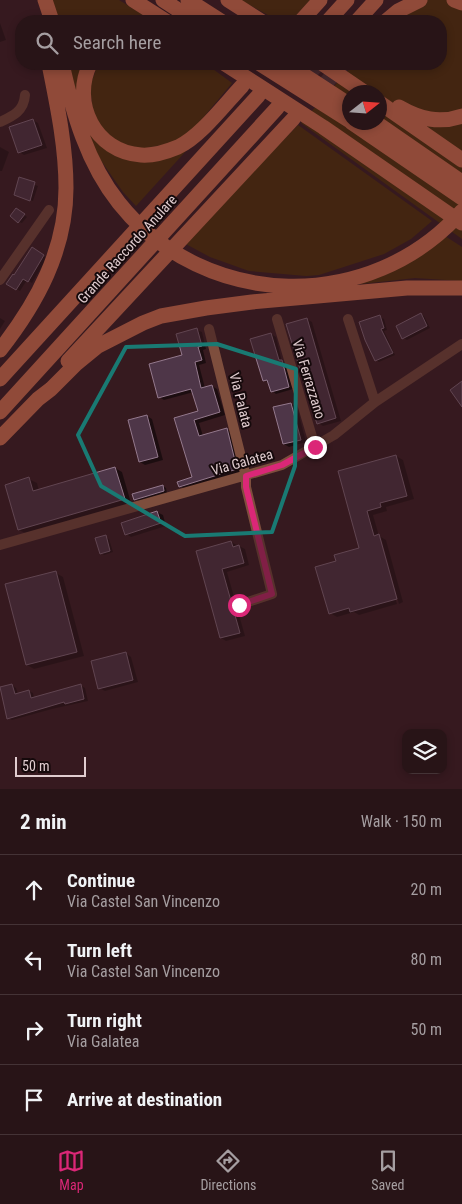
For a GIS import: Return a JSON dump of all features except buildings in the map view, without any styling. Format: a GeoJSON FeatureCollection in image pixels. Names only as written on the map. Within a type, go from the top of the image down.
{"type":"FeatureCollection","features":[{"type":"Feature","properties":{"kind":"highway"},"geometry":{"type":"LineString","coordinates":[[36,0],[40,15]]}},
{"type":"Feature","properties":{"kind":"highway"},"geometry":{"type":"LineString","coordinates":[[45,0],[50,15]]}},
{"type":"Feature","properties":{"kind":"highway"},"geometry":{"type":"LineString","coordinates":[[133,0],[157,15]]}},
{"type":"Feature","properties":{"kind":"highway"},"geometry":{"type":"LineString","coordinates":[[164,0],[186,15]]}},
{"type":"Feature","properties":{"kind":"highway"},"geometry":{"type":"LineString","coordinates":[[188,0],[212,15]]}},
{"type":"Feature","properties":{"kind":"highway"},"geometry":{"type":"LineString","coordinates":[[228,0],[252,15]]}},
{"type":"Feature","properties":{"kind":"highway"},"geometry":{"type":"LineString","coordinates":[[306,15],[320,0]]}},
{"type":"Feature","properties":{"kind":"highway"},"geometry":{"type":"LineString","coordinates":[[333,15],[347,0]]}},
{"type":"Feature","properties":{"kind":"highway"},"geometry":{"type":"LineString","coordinates":[[362,15],[376,0]]}},
{"type":"Feature","properties":{"kind":"highway"},"geometry":{"type":"LineString","coordinates":[[393,15],[398,10],[420,0]]}},
{"type":"Feature","properties":{"kind":"highway"},"geometry":{"type":"LineString","coordinates":[[454,0],[462,3]]}},
{"type":"Feature","properties":{"kind":"highway"},"geometry":{"type":"LineString","coordinates":[[0,350],[18,327],[39,293],[53,261],[63,223],[66,174],[50,70]]}},
{"type":"Feature","properties":{"kind":"highway"},"geometry":{"type":"LineString","coordinates":[[64,70],[84,141],[98,172],[112,193],[130,216],[148,234],[167,248],[195,264],[218,273],[247,282],[305,286],[367,275],[389,266],[420,249],[462,211]]}},
{"type":"Feature","properties":{"kind":"highway"},"geometry":{"type":"LineString","coordinates":[[87,70],[83,97],[92,125],[110,144],[125,152],[140,155],[167,151],[180,146],[192,138],[240,79]]}},
{"type":"Feature","properties":{"kind":"highway"},"geometry":{"type":"LineString","coordinates":[[231,70],[240,79],[323,127],[462,223]]}},
{"type":"Feature","properties":{"kind":"highway"},"geometry":{"type":"LineString","coordinates":[[272,70],[342,105]]}},
{"type":"Feature","properties":{"kind":"highway"},"geometry":{"type":"LineString","coordinates":[[295,70],[342,105]]}},
{"type":"Feature","properties":{"kind":"highway"},"geometry":{"type":"LineString","coordinates":[[332,70],[354,85]]}},
{"type":"Feature","properties":{"kind":"highway","name":"Grande Raccordo Anulare"},"geometry":{"type":"LineString","coordinates":[[0,379],[258,96]]}},
{"type":"Feature","properties":{"kind":"highway"},"geometry":{"type":"LineString","coordinates":[[387,99],[424,119],[436,121],[462,116]]}},
{"type":"Feature","properties":{"kind":"highway","name":"Grande Raccordo Anulare"},"geometry":{"type":"LineString","coordinates":[[0,412],[276,108]]}},
{"type":"Feature","properties":{"kind":"highway"},"geometry":{"type":"LineString","coordinates":[[387,108],[462,160]]}},
{"type":"Feature","properties":{"kind":"highway"},"geometry":{"type":"LineString","coordinates":[[38,399],[46,384],[293,119]]}},
{"type":"Feature","properties":{"kind":"highway"},"geometry":{"type":"LineString","coordinates":[[362,130],[462,198]]}},
{"type":"Feature","properties":{"kind":"highway"},"geometry":{"type":"LineString","coordinates":[[387,130],[462,182]]}},
{"type":"Feature","properties":{"kind":"highway"},"geometry":{"type":"LineString","coordinates":[[0,438],[38,399],[52,389],[76,364],[98,346],[142,323],[161,316],[252,302],[407,288],[462,288]]}},
{"type":"Feature","properties":{"kind":"street"},"geometry":{"type":"LineString","coordinates":[[0,122],[21,110],[25,101],[25,95]]}},
{"type":"Feature","properties":{"kind":"street"},"geometry":{"type":"LineString","coordinates":[[0,280],[48,210]]}},
{"type":"Feature","properties":{"kind":"street","name":"Via Ferrazzano"},"geometry":{"type":"LineString","coordinates":[[277,319],[315,447]]}},
{"type":"Feature","properties":{"kind":"street"},"geometry":{"type":"LineString","coordinates":[[348,319],[375,402]]}},
{"type":"Feature","properties":{"kind":"street","name":"Via Palata"},"geometry":{"type":"LineString","coordinates":[[209,329],[246,476],[246,487],[272,594],[239,605]]}},
{"type":"Feature","properties":{"kind":"street","name":"Via Galatea"},"geometry":{"type":"LineString","coordinates":[[0,545],[282,465],[334,435],[375,402],[462,344]]}},
{"type":"Feature","properties":{"kind":"highlighted area"},"geometry":{"type":"Polygon","coordinates":[[[217,344],[296,369],[295,466],[272,532],[185,536],[101,486],[78,435],[126,347],[217,344]]]}},
{"type":"Feature","properties":{"kind":"shaded area"},"geometry":{"type":"Polygon","coordinates":[[[48,0],[119,0],[143,15],[52,15],[48,0]]]}},
{"type":"Feature","properties":{"kind":"shaded area"},"geometry":{"type":"Polygon","coordinates":[[[240,0],[310,0],[296,15],[268,15],[240,0]]]}},
{"type":"Feature","properties":{"kind":"shaded area"},"geometry":{"type":"Polygon","coordinates":[[[411,0],[462,0],[462,239],[301,123],[349,70],[447,70],[447,15],[397,15],[411,0]]]}},
{"type":"Feature","properties":{"kind":"shaded area"},"geometry":{"type":"Polygon","coordinates":[[[68,70],[84,70],[78,93],[123,158],[196,140],[136,206],[123,192],[95,152],[68,70]]]}},
{"type":"Feature","properties":{"kind":"shaded area"},"geometry":{"type":"Polygon","coordinates":[[[96,70],[214,70],[232,83],[197,125],[177,142],[137,150],[107,136],[93,113],[90,86],[96,70]]]}},
{"type":"Feature","properties":{"kind":"shaded area"},"geometry":{"type":"Polygon","coordinates":[[[298,125],[432,221],[411,239],[384,254],[319,275],[306,276],[249,271],[210,257],[184,243],[298,125]]]}},
{"type":"Feature","properties":{"kind":"shaded area"},"geometry":{"type":"Polygon","coordinates":[[[445,236],[462,247],[462,281],[415,278],[352,285],[445,236]]]}},
{"type":"Feature","properties":{"kind":"tunnel"},"geometry":{"type":"LineString","coordinates":[[277,108],[312,70]]}},
{"type":"Feature","properties":{"kind":"tunnel"},"geometry":{"type":"LineString","coordinates":[[293,119],[338,70]]}},
{"type":"Feature","properties":{"kind":"route"},"geometry":{"type":"LineString","coordinates":[[239,605],[272,594],[246,487],[246,476],[282,465],[315,447]]}}]}
